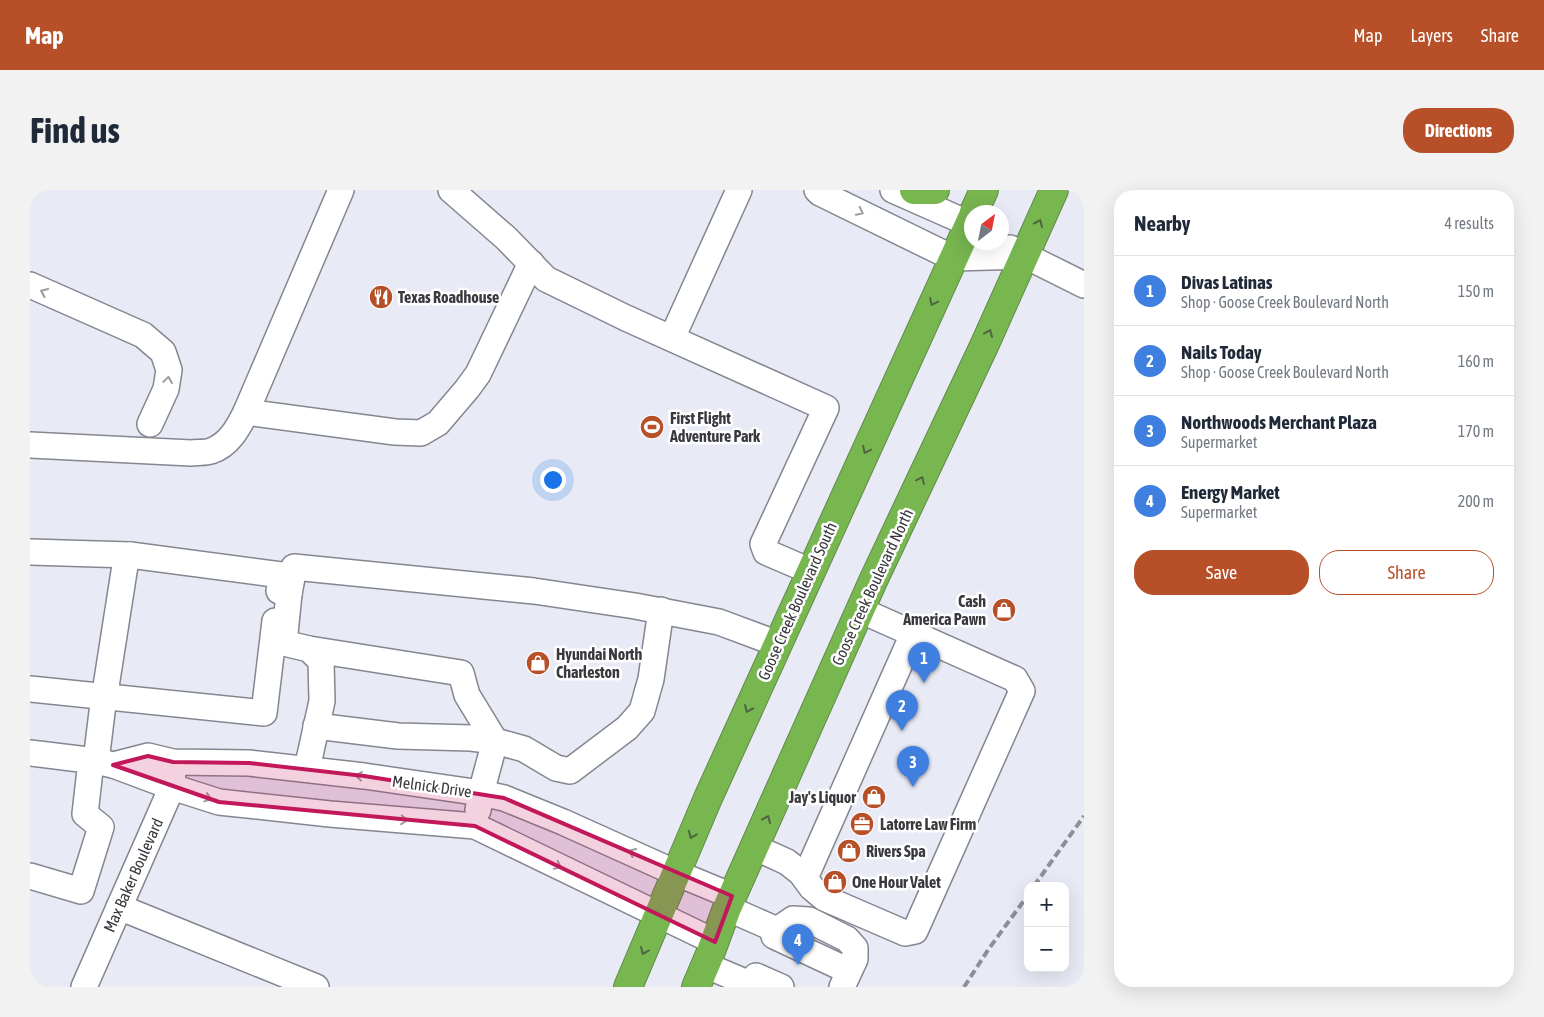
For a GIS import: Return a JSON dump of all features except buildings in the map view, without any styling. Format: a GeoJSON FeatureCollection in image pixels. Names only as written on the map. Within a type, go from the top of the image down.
{"type":"FeatureCollection","features":[{"type":"Feature","properties":{"kind":"highway"},"geometry":{"type":"LineString","coordinates":[[914,190],[935,190]]}},
{"type":"Feature","properties":{"kind":"highway","name":"Goose Creek Boulevard South"},"geometry":{"type":"LineString","coordinates":[[978,205],[984,190]]}},
{"type":"Feature","properties":{"kind":"highway","name":"Goose Creek Boulevard North"},"geometry":{"type":"LineString","coordinates":[[705,965],[754,847],[860,610],[1013,249],[1054,190]]}},
{"type":"Feature","properties":{"kind":"highway","name":"Goose Creek Boulevard South"},"geometry":{"type":"LineString","coordinates":[[628,987],[676,873],[810,571],[964,235]]}},
{"type":"Feature","properties":{"kind":"street"},"geometry":{"type":"LineString","coordinates":[[30,445],[190,453],[210,451],[225,444],[236,431],[246,412],[341,190]]}},
{"type":"Feature","properties":{"kind":"street"},"geometry":{"type":"LineString","coordinates":[[451,190],[506,238],[546,278],[826,408],[763,544],[766,552],[810,571]]}},
{"type":"Feature","properties":{"kind":"street"},"geometry":{"type":"LineString","coordinates":[[672,338],[738,190]]}},
{"type":"Feature","properties":{"kind":"street"},"geometry":{"type":"LineString","coordinates":[[817,190],[953,258],[1013,249],[1084,285]]}},
{"type":"Feature","properties":{"kind":"street"},"geometry":{"type":"LineString","coordinates":[[892,190],[964,217]]}},
{"type":"Feature","properties":{"kind":"street"},"geometry":{"type":"LineString","coordinates":[[246,412],[394,432],[421,433],[438,423],[478,374],[531,264]]}},
{"type":"Feature","properties":{"kind":"street"},"geometry":{"type":"LineString","coordinates":[[30,285],[143,335],[163,352],[169,370],[166,390],[150,424]]}},
{"type":"Feature","properties":{"kind":"street"},"geometry":{"type":"LineString","coordinates":[[30,552],[130,555],[280,575],[284,592],[284,643],[309,650],[461,673],[467,695],[495,741],[481,793],[475,826]]}},
{"type":"Feature","properties":{"kind":"street"},"geometry":{"type":"LineString","coordinates":[[30,876],[81,891],[100,827],[85,814],[100,762],[105,697],[126,559],[130,555]]}},
{"type":"Feature","properties":{"kind":"street"},"geometry":{"type":"LineString","coordinates":[[30,689],[264,713],[284,592],[294,567],[534,590],[661,610],[719,622],[778,644]]}},
{"type":"Feature","properties":{"kind":"street"},"geometry":{"type":"LineString","coordinates":[[316,726],[398,736],[471,738],[495,741],[524,749],[556,768],[570,771],[627,728],[642,711],[652,679],[661,610]]}},
{"type":"Feature","properties":{"kind":"street"},"geometry":{"type":"LineString","coordinates":[[754,847],[787,862],[801,873],[812,888],[824,898],[905,933],[915,931],[1022,691],[1015,679],[860,610]]}},
{"type":"Feature","properties":{"kind":"street"},"geometry":{"type":"LineString","coordinates":[[805,878],[913,634]]}},
{"type":"Feature","properties":{"kind":"street"},"geometry":{"type":"LineString","coordinates":[[307,770],[322,702],[321,661],[309,650]]}},
{"type":"Feature","properties":{"kind":"street","name":"Melnick Drive"},"geometry":{"type":"LineString","coordinates":[[30,753],[100,762],[219,802],[330,814],[475,826],[660,914],[705,965],[752,986]]}},
{"type":"Feature","properties":{"kind":"street","name":"Melnick Drive"},"geometry":{"type":"LineString","coordinates":[[100,762],[148,756],[173,762],[249,762],[481,793],[504,798],[676,873],[730,902],[776,930],[794,919],[809,920],[847,939],[855,948],[855,959],[846,979]]}},
{"type":"Feature","properties":{"kind":"street","name":"Max Baker Boulevard"},"geometry":{"type":"LineString","coordinates":[[84,987],[172,787],[173,762]]}},
{"type":"Feature","properties":{"kind":"street"},"geometry":{"type":"LineString","coordinates":[[119,907],[305,985]]}},
{"type":"Feature","properties":{"kind":"street"},"geometry":{"type":"LineString","coordinates":[[752,986],[756,976],[781,987]]}},
{"type":"Feature","properties":{"kind":"highlighted area"},"geometry":{"type":"Polygon","coordinates":[[[148,756],[173,762],[249,763],[364,776],[504,798],[732,896],[715,942],[475,826],[219,802],[113,765],[148,756]]]}},
{"type":"Feature","properties":{"kind":"railway"},"geometry":{"type":"LineString","coordinates":[[1037,882],[1084,816]]}},
{"type":"Feature","properties":{"kind":"railway"},"geometry":{"type":"LineString","coordinates":[[964,987],[1024,900]]}},
{"type":"Feature","properties":{"kind":"place","name":"Texas Roadhouse"},"geometry":{"type":"Point","coordinates":[381,297]}},
{"type":"Feature","properties":{"kind":"place","name":"First Flight Adventure Park"},"geometry":{"type":"Point","coordinates":[652,427]}},
{"type":"Feature","properties":{"kind":"place","name":"Cash America Pawn"},"geometry":{"type":"Point","coordinates":[1004,610]}},
{"type":"Feature","properties":{"kind":"place","name":"Hyundai North Charleston"},"geometry":{"type":"Point","coordinates":[538,663]}},
{"type":"Feature","properties":{"kind":"place","name":"Divas Latinas"},"geometry":{"type":"Point","coordinates":[924,683]}},
{"type":"Feature","properties":{"kind":"place","name":"Nails Today"},"geometry":{"type":"Point","coordinates":[902,731]}},
{"type":"Feature","properties":{"kind":"place","name":"Northwoods Merchant Plaza"},"geometry":{"type":"Point","coordinates":[913,787]}},
{"type":"Feature","properties":{"kind":"place","name":"Jay's Liquor"},"geometry":{"type":"Point","coordinates":[874,797]}},
{"type":"Feature","properties":{"kind":"place","name":"Latorre Law Firm"},"geometry":{"type":"Point","coordinates":[862,824]}},
{"type":"Feature","properties":{"kind":"place","name":"Rivers Spa"},"geometry":{"type":"Point","coordinates":[849,851]}},
{"type":"Feature","properties":{"kind":"place","name":"One Hour Valet"},"geometry":{"type":"Point","coordinates":[835,882]}},
{"type":"Feature","properties":{"kind":"place","name":"Energy Market"},"geometry":{"type":"Point","coordinates":[798,965]}}]}
